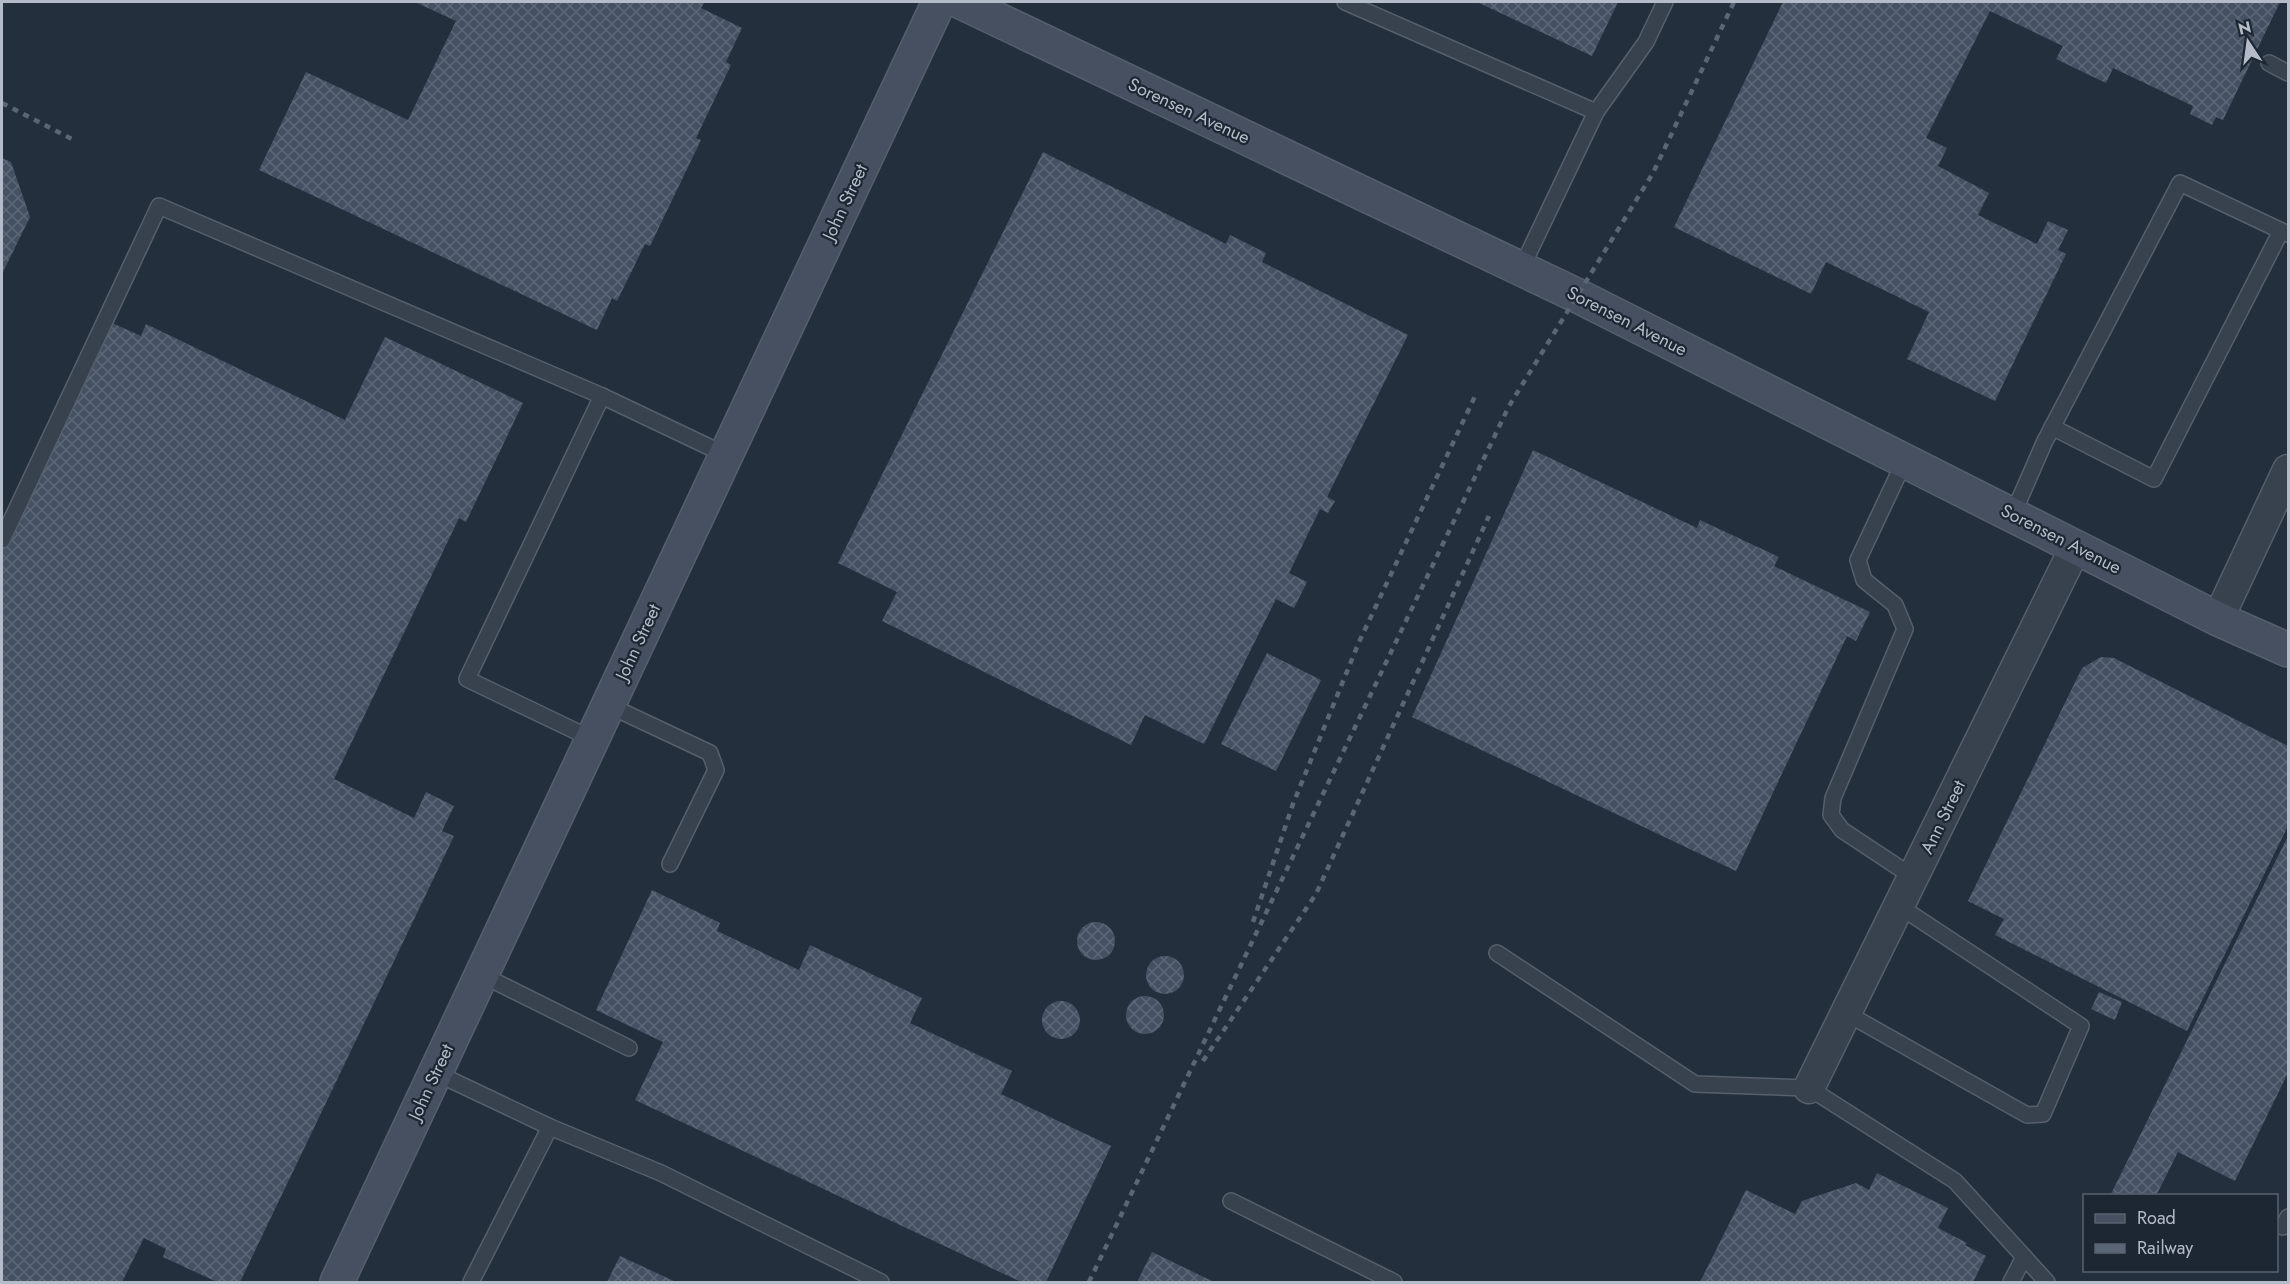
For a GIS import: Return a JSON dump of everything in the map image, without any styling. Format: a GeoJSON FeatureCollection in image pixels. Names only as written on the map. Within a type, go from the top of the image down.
{"type":"FeatureCollection","features":[{"type":"Feature","properties":{"kind":"street","name":"John Street"},"geometry":{"type":"LineString","coordinates":[[337,1282],[939,2]]}},
{"type":"Feature","properties":{"kind":"street","name":"Sorensen Avenue"},"geometry":{"type":"LineString","coordinates":[[961,2],[1521,269],[2013,514],[2218,619],[2289,650]]}},
{"type":"Feature","properties":{"kind":"street"},"geometry":{"type":"LineString","coordinates":[[2218,619],[2284,489]]}},
{"type":"Feature","properties":{"kind":"street","name":"Ann Street"},"geometry":{"type":"LineString","coordinates":[[1809,1088],[2076,546]]}},
{"type":"Feature","properties":{"kind":"lane"},"geometry":{"type":"LineString","coordinates":[[1345,2],[1596,112]]}},
{"type":"Feature","properties":{"kind":"lane"},"geometry":{"type":"LineString","coordinates":[[1521,269],[1596,112],[1646,42],[1665,2]]}},
{"type":"Feature","properties":{"kind":"lane"},"geometry":{"type":"LineString","coordinates":[[2269,63],[2289,73]]}},
{"type":"Feature","properties":{"kind":"lane"},"geometry":{"type":"LineString","coordinates":[[2013,514],[2052,428],[2180,183],[2285,232],[2154,479],[2052,428]]}},
{"type":"Feature","properties":{"kind":"lane"},"geometry":{"type":"LineString","coordinates":[[2,540],[159,206],[602,396],[726,455]]}},
{"type":"Feature","properties":{"kind":"lane"},"geometry":{"type":"LineString","coordinates":[[592,739],[467,679],[602,396]]}},
{"type":"Feature","properties":{"kind":"lane"},"geometry":{"type":"LineString","coordinates":[[1905,460],[1858,560],[1863,580],[1895,605],[1905,629],[1833,798],[1830,815],[1842,830],[1913,877]]}},
{"type":"Feature","properties":{"kind":"lane"},"geometry":{"type":"LineString","coordinates":[[608,705],[710,753],[716,770],[670,864]]}},
{"type":"Feature","properties":{"kind":"lane"},"geometry":{"type":"LineString","coordinates":[[1846,1013],[2027,1115],[2043,1114],[2081,1026],[1899,906]]}},
{"type":"Feature","properties":{"kind":"lane"},"geometry":{"type":"LineString","coordinates":[[1497,953],[1695,1084],[1809,1088],[1955,1181],[2047,1282]]}},
{"type":"Feature","properties":{"kind":"lane"},"geometry":{"type":"LineString","coordinates":[[482,975],[629,1048]]}},
{"type":"Feature","properties":{"kind":"lane"},"geometry":{"type":"LineString","coordinates":[[436,1073],[550,1127],[661,1173],[882,1282]]}},
{"type":"Feature","properties":{"kind":"lane"},"geometry":{"type":"LineString","coordinates":[[471,1282],[550,1127]]}},
{"type":"Feature","properties":{"kind":"lane"},"geometry":{"type":"LineString","coordinates":[[1231,1201],[1394,1282]]}},
{"type":"Feature","properties":{"kind":"lane"},"geometry":{"type":"LineString","coordinates":[[2011,1282],[2024,1257]]}},
{"type":"Feature","properties":{"kind":"building"},"geometry":{"type":"Polygon","coordinates":[[[415,2],[701,2],[704,3],[701,8],[742,28],[726,62],[731,65],[696,138],[701,140],[650,246],[645,244],[617,301],[612,298],[597,330],[259,170],[306,72],[408,120],[456,21],[415,2]]]}},
{"type":"Feature","properties":{"kind":"building"},"geometry":{"type":"Polygon","coordinates":[[[1477,2],[1618,2],[1592,56],[1477,2]]]}},
{"type":"Feature","properties":{"kind":"building"},"geometry":{"type":"Polygon","coordinates":[[[1783,2],[2280,2],[2223,120],[2216,117],[2212,125],[2190,114],[2193,106],[2113,68],[2106,83],[2056,59],[2063,46],[1990,11],[1926,138],[1947,148],[1938,166],[1989,193],[1978,215],[2037,244],[2048,221],[2068,230],[2058,250],[2066,254],[1995,401],[1907,359],[1929,312],[1826,262],[1811,294],[1674,227],[1783,2]]]}},
{"type":"Feature","properties":{"kind":"building"},"geometry":{"type":"Polygon","coordinates":[[[1043,152],[1226,244],[1230,235],[1266,253],[1262,262],[1408,335],[1327,497],[1335,501],[1328,513],[1320,509],[1289,573],[1307,582],[1294,608],[1276,599],[1204,744],[1145,715],[1131,745],[882,621],[897,592],[838,563],[1043,152]]]}},
{"type":"Feature","properties":{"kind":"building"},"geometry":{"type":"Polygon","coordinates":[[[2,158],[11,162],[30,217],[2,274],[2,158]]]}},
{"type":"Feature","properties":{"kind":"building"},"geometry":{"type":"Polygon","coordinates":[[[110,322],[141,336],[146,324],[345,420],[385,337],[523,403],[466,522],[459,518],[334,779],[414,818],[426,792],[454,806],[442,831],[454,836],[240,1282],[217,1282],[163,1257],[166,1249],[144,1238],[122,1282],[2,1282],[2,549],[110,322]]]}},
{"type":"Feature","properties":{"kind":"building"},"geometry":{"type":"Polygon","coordinates":[[[1533,450],[1697,528],[1700,520],[1779,557],[1774,566],[1870,612],[1856,641],[1847,636],[1736,871],[1412,717],[1533,450]]]}},
{"type":"Feature","properties":{"kind":"building"},"geometry":{"type":"Polygon","coordinates":[[[1267,653],[1321,680],[1276,771],[1221,744],[1267,653]]]}},
{"type":"Feature","properties":{"kind":"building"},"geometry":{"type":"Polygon","coordinates":[[[2101,657],[2114,658],[2288,746],[2288,826],[2187,1031],[1995,935],[2004,919],[1968,901],[2082,668],[2101,657]]]}},
{"type":"Feature","properties":{"kind":"building"},"geometry":{"type":"Polygon","coordinates":[[[2288,836],[2288,1073],[2235,1181],[2178,1152],[2157,1194],[2111,1194],[2288,836]]]}},
{"type":"Feature","properties":{"kind":"building"},"geometry":{"type":"Polygon","coordinates":[[[652,890],[720,923],[717,931],[799,970],[810,945],[922,998],[910,1023],[1012,1071],[1001,1094],[1111,1146],[1046,1282],[1021,1282],[635,1100],[663,1042],[596,1010],[652,890]]]}},
{"type":"Feature","properties":{"kind":"building"},"geometry":{"type":"Polygon","coordinates":[[[1096,922],[1109,928],[1115,941],[1109,954],[1096,960],[1083,954],[1077,941],[1083,928],[1096,922]]]}},
{"type":"Feature","properties":{"kind":"building"},"geometry":{"type":"Polygon","coordinates":[[[1165,956],[1178,962],[1184,975],[1178,988],[1165,994],[1152,988],[1146,975],[1152,962],[1165,956]]]}},
{"type":"Feature","properties":{"kind":"building"},"geometry":{"type":"Polygon","coordinates":[[[2099,992],[2122,1002],[2115,1020],[2091,1009],[2099,992]]]}},
{"type":"Feature","properties":{"kind":"building"},"geometry":{"type":"Polygon","coordinates":[[[1145,996],[1158,1002],[1164,1015],[1158,1028],[1145,1034],[1132,1028],[1126,1015],[1132,1002],[1145,996]]]}},
{"type":"Feature","properties":{"kind":"building"},"geometry":{"type":"Polygon","coordinates":[[[1061,1001],[1074,1007],[1080,1020],[1074,1033],[1061,1039],[1048,1033],[1042,1020],[1048,1007],[1061,1001]]]}},
{"type":"Feature","properties":{"kind":"building"},"geometry":{"type":"Polygon","coordinates":[[[1877,1173],[1948,1208],[1938,1228],[1986,1256],[1973,1282],[1700,1282],[1746,1190],[1795,1214],[1802,1201],[1856,1183],[1869,1190],[1877,1173]]]}},
{"type":"Feature","properties":{"kind":"building"},"geometry":{"type":"Polygon","coordinates":[[[1152,1252],[1214,1282],[1137,1282],[1152,1252]]]}},
{"type":"Feature","properties":{"kind":"building"},"geometry":{"type":"Polygon","coordinates":[[[620,1256],[676,1282],[607,1282],[620,1256]]]}},
{"type":"Feature","properties":{"kind":"railway"},"geometry":{"type":"LineString","coordinates":[[1089,1282],[1509,406],[1653,173],[1734,2]]}},
{"type":"Feature","properties":{"kind":"railway"},"geometry":{"type":"LineString","coordinates":[[2,103],[72,139]]}},
{"type":"Feature","properties":{"kind":"railway"},"geometry":{"type":"LineString","coordinates":[[1253,922],[1293,804],[1359,642],[1477,392]]}},
{"type":"Feature","properties":{"kind":"railway"},"geometry":{"type":"LineString","coordinates":[[1203,1061],[1316,894],[1489,516]]}}]}
